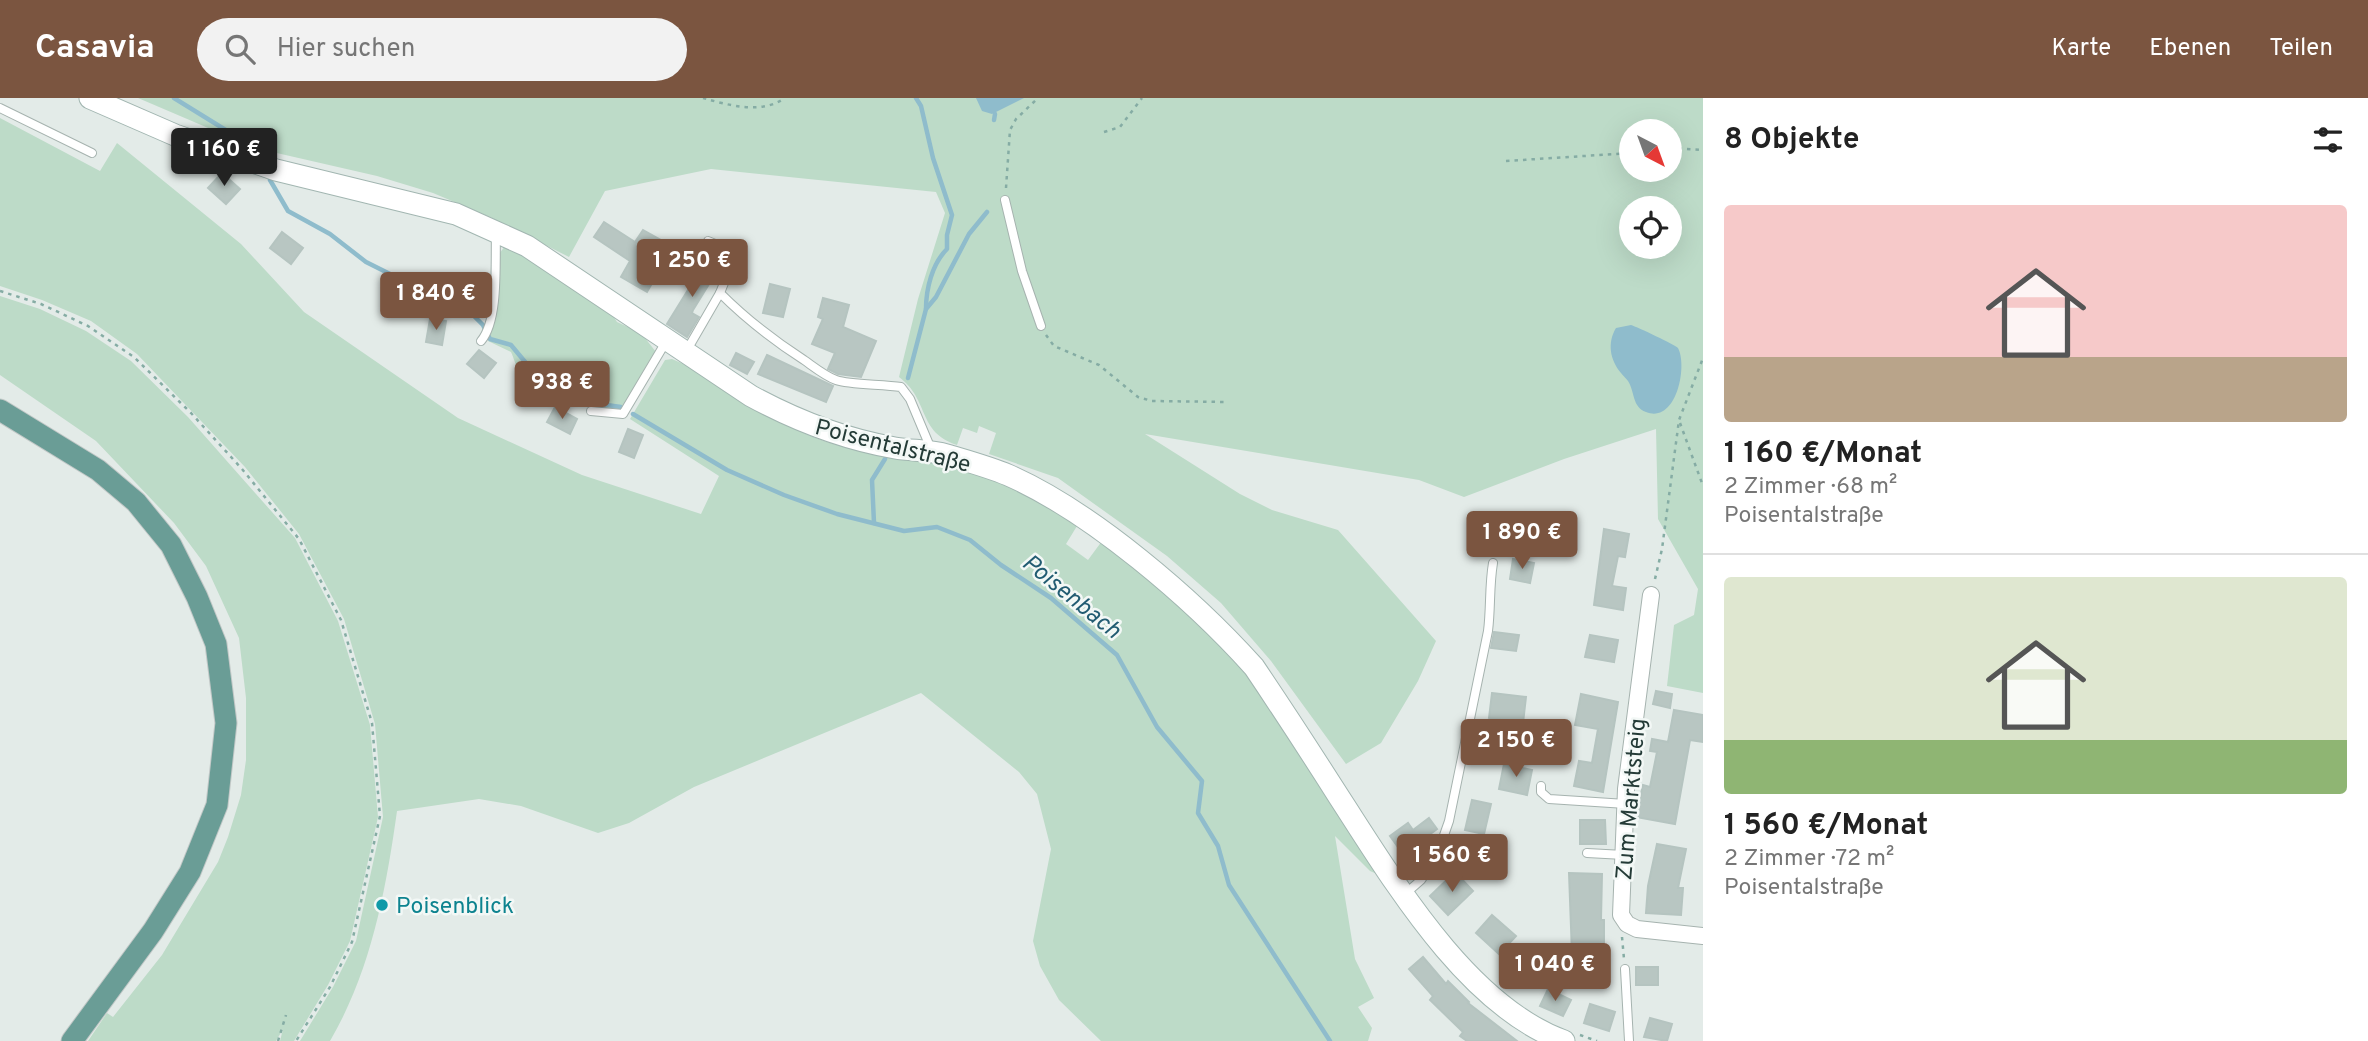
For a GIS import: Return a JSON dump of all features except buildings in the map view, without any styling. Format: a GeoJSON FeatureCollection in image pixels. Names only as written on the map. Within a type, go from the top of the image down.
{"type":"FeatureCollection","features":[{"type":"Feature","properties":{"kind":"main road","name":"Poisentalstraße"},"geometry":{"type":"LineString","coordinates":[[90,98],[175,135],[276,170],[456,214],[527,246],[751,396],[820,429],[895,448],[932,452],[1008,475],[1098,528],[1201,611],[1254,667],[1403,896],[1493,998],[1524,1020],[1564,1041]]}},
{"type":"Feature","properties":{"kind":"main road"},"geometry":{"type":"LineString","coordinates":[[0,410],[98,470],[136,502],[170,545],[197,597],[216,644],[226,723],[217,805],[190,872],[153,931],[72,1041]]}},
{"type":"Feature","properties":{"kind":"street","name":"Zum Marktsteig"},"geometry":{"type":"LineString","coordinates":[[1651,595],[1626,804],[1621,915],[1627,924],[1637,929],[1703,936]]}},
{"type":"Feature","properties":{"kind":"lane"},"geometry":{"type":"LineString","coordinates":[[0,108],[92,153]]}},
{"type":"Feature","properties":{"kind":"lane"},"geometry":{"type":"LineString","coordinates":[[1005,200],[1022,271],[1041,326]]}},
{"type":"Feature","properties":{"kind":"lane"},"geometry":{"type":"LineString","coordinates":[[481,341],[489,333],[496,232]]}},
{"type":"Feature","properties":{"kind":"lane"},"geometry":{"type":"LineString","coordinates":[[686,353],[724,283],[725,248],[708,241]]}},
{"type":"Feature","properties":{"kind":"lane"},"geometry":{"type":"LineString","coordinates":[[720,293],[769,338],[838,381],[901,387],[910,399],[932,452]]}},
{"type":"Feature","properties":{"kind":"lane"},"geometry":{"type":"LineString","coordinates":[[591,411],[623,414],[667,340]]}},
{"type":"Feature","properties":{"kind":"lane"},"geometry":{"type":"LineString","coordinates":[[1403,896],[1422,880],[1436,858],[1449,821],[1488,631],[1492,604],[1488,597],[1493,563]]}},
{"type":"Feature","properties":{"kind":"lane"},"geometry":{"type":"LineString","coordinates":[[1541,786],[1541,792],[1549,799],[1626,804]]}},
{"type":"Feature","properties":{"kind":"lane"},"geometry":{"type":"LineString","coordinates":[[1587,853],[1624,855]]}},
{"type":"Feature","properties":{"kind":"lane"},"geometry":{"type":"LineString","coordinates":[[1625,969],[1629,1041]]}},
{"type":"Feature","properties":{"kind":"path"},"geometry":{"type":"LineString","coordinates":[[703,98],[737,107],[767,106],[785,98]]}},
{"type":"Feature","properties":{"kind":"path"},"geometry":{"type":"LineString","coordinates":[[1005,200],[1010,130],[1016,119],[1038,98]]}},
{"type":"Feature","properties":{"kind":"path"},"geometry":{"type":"LineString","coordinates":[[1104,132],[1120,127],[1142,98]]}},
{"type":"Feature","properties":{"kind":"path"},"geometry":{"type":"LineString","coordinates":[[1682,149],[1703,150]]}},
{"type":"Feature","properties":{"kind":"path"},"geometry":{"type":"LineString","coordinates":[[1506,161],[1619,154]]}},
{"type":"Feature","properties":{"kind":"path"},"geometry":{"type":"LineString","coordinates":[[0,291],[41,304],[88,326],[134,357],[191,413],[242,469],[299,539],[341,620],[372,723],[380,816],[352,942],[330,987],[296,1041]]}},
{"type":"Feature","properties":{"kind":"path"},"geometry":{"type":"LineString","coordinates":[[1041,326],[1054,346],[1099,365],[1138,397],[1152,401],[1227,402]]}},
{"type":"Feature","properties":{"kind":"path"},"geometry":{"type":"LineString","coordinates":[[1651,595],[1662,549],[1679,420],[1703,358]]}},
{"type":"Feature","properties":{"kind":"path"},"geometry":{"type":"LineString","coordinates":[[1679,420],[1703,486]]}},
{"type":"Feature","properties":{"kind":"path"},"geometry":{"type":"LineString","coordinates":[[1622,941],[1625,969]]}},
{"type":"Feature","properties":{"kind":"path"},"geometry":{"type":"LineString","coordinates":[[278,1041],[286,1015]]}},
{"type":"Feature","properties":{"kind":"green space"},"geometry":{"type":"Polygon","coordinates":[[[138,98],[1703,98],[1703,693],[1667,686],[1674,625],[1694,615],[1698,589],[1658,519],[1656,429],[1564,459],[1464,497],[1419,480],[1145,434],[1240,494],[1272,510],[1338,530],[1436,641],[1418,681],[1381,743],[1346,764],[1271,661],[1221,603],[1167,556],[1058,478],[989,454],[996,433],[979,426],[977,433],[963,428],[957,445],[944,439],[929,424],[916,396],[899,377],[918,299],[945,213],[936,192],[711,169],[605,191],[569,257],[490,217],[433,193],[377,176],[255,148],[138,98]]]}},
{"type":"Feature","properties":{"kind":"green space"},"geometry":{"type":"Polygon","coordinates":[[[0,118],[100,171],[117,143],[241,244],[304,312],[458,418],[582,475],[701,514],[719,476],[630,419],[665,360],[672,359],[815,438],[848,448],[948,466],[1005,485],[1041,503],[1077,526],[1066,544],[1088,560],[1102,541],[1174,599],[1250,675],[1377,874],[1370,871],[1335,836],[1355,959],[1374,998],[1358,1007],[1372,1028],[1368,1041],[1101,1041],[1059,1000],[1040,966],[1033,941],[1051,849],[1037,794],[1019,772],[921,693],[694,787],[629,823],[598,833],[521,806],[479,799],[397,811],[382,900],[356,987],[330,1041],[300,1041],[333,987],[356,941],[383,817],[375,724],[344,619],[299,534],[245,467],[137,354],[91,321],[0,286],[0,118]]]}},
{"type":"Feature","properties":{"kind":"green space"},"geometry":{"type":"Polygon","coordinates":[[[505,246],[520,252],[608,308],[617,322],[641,333],[656,352],[626,407],[621,405],[618,411],[605,410],[553,395],[520,372],[511,352],[488,341],[495,320],[499,254],[505,246]]]}},
{"type":"Feature","properties":{"kind":"green space"},"geometry":{"type":"Polygon","coordinates":[[[0,296],[40,309],[86,331],[131,361],[188,417],[295,538],[338,621],[370,725],[378,817],[350,941],[328,985],[294,1041],[280,1041],[283,1029],[276,1041],[88,1041],[107,1013],[113,1017],[162,955],[218,862],[228,837],[241,795],[246,760],[246,698],[239,638],[206,566],[174,523],[96,441],[0,375],[0,296]]]}},
{"type":"Feature","properties":{"kind":"water"},"geometry":{"type":"Polygon","coordinates":[[[976,98],[1024,98],[992,114],[982,111],[976,98]]]}},
{"type":"Feature","properties":{"kind":"water"},"geometry":{"type":"Polygon","coordinates":[[[1631,325],[1678,348],[1681,357],[1680,380],[1672,402],[1665,410],[1646,412],[1638,407],[1628,381],[1612,357],[1611,340],[1616,328],[1631,325]]]}},
{"type":"Feature","properties":{"kind":"waterway","name":"Poisenbach"},"geometry":{"type":"LineString","coordinates":[[174,98],[255,148]]}},
{"type":"Feature","properties":{"kind":"waterway"},"geometry":{"type":"LineString","coordinates":[[916,98],[921,106],[933,158],[952,215],[947,249],[937,262],[931,277],[926,309]]}},
{"type":"Feature","properties":{"kind":"waterway"},"geometry":{"type":"LineString","coordinates":[[994,120],[995,114]]}},
{"type":"Feature","properties":{"kind":"waterway","name":"Poisenbach"},"geometry":{"type":"LineString","coordinates":[[270,180],[288,211],[330,234],[366,262],[453,310],[469,311],[483,325],[490,339],[511,345],[541,381],[571,400],[621,407]]}},
{"type":"Feature","properties":{"kind":"waterway"},"geometry":{"type":"LineString","coordinates":[[908,378],[926,309],[936,297],[969,234],[987,212]]}},
{"type":"Feature","properties":{"kind":"waterway","name":"Poisenbach"},"geometry":{"type":"LineString","coordinates":[[633,414],[727,470],[784,495],[837,514],[904,531],[937,527],[970,540],[1001,565],[1051,598],[1117,655],[1157,727],[1202,781],[1198,813],[1218,846],[1229,885],[1330,1041]]}},
{"type":"Feature","properties":{"kind":"waterway"},"geometry":{"type":"LineString","coordinates":[[874,523],[872,480],[885,459]]}},
{"type":"Feature","properties":{"kind":"place","name":"Poisenblick"},"geometry":{"type":"Point","coordinates":[382,905]}}]}
